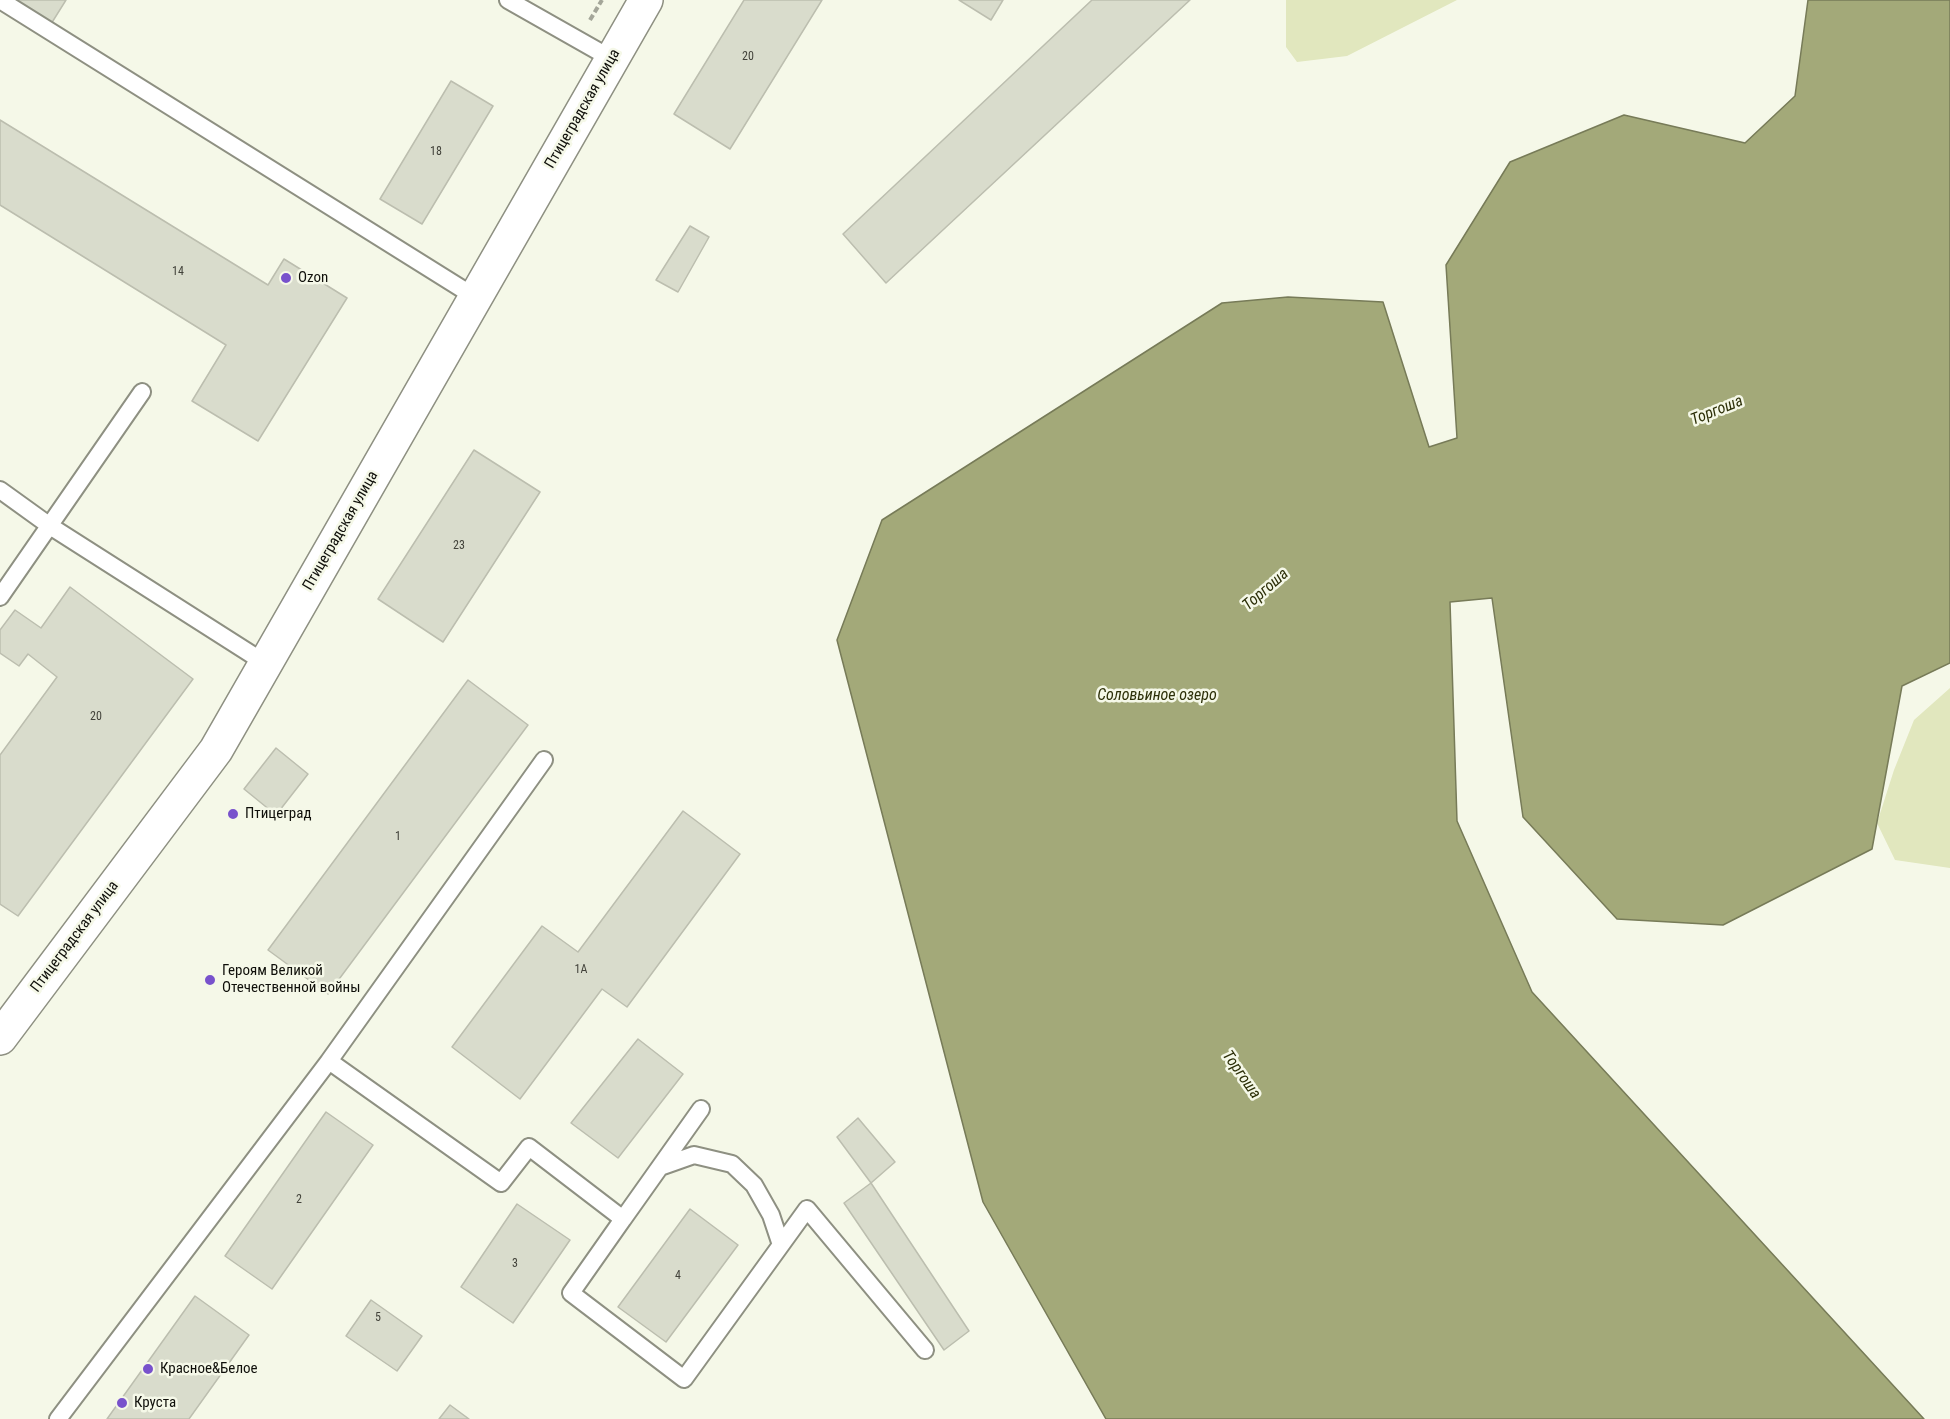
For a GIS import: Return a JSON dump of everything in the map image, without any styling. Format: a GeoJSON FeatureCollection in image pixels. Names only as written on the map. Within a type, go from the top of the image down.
{"type":"FeatureCollection","features":[{"type":"Feature","properties":{"kind":"street","name":"Птицеградская улица"},"geometry":{"type":"LineString","coordinates":[[0,1038],[216,750],[646,0]]}},
{"type":"Feature","properties":{"kind":"lane"},"geometry":{"type":"LineString","coordinates":[[0,0],[475,297]]}},
{"type":"Feature","properties":{"kind":"lane"},"geometry":{"type":"LineString","coordinates":[[508,0],[612,59]]}},
{"type":"Feature","properties":{"kind":"lane"},"geometry":{"type":"LineString","coordinates":[[0,597],[142,392]]}},
{"type":"Feature","properties":{"kind":"lane"},"geometry":{"type":"LineString","coordinates":[[0,490],[50,526],[265,663]]}},
{"type":"Feature","properties":{"kind":"lane"},"geometry":{"type":"LineString","coordinates":[[58,1419],[329,1061],[544,760]]}},
{"type":"Feature","properties":{"kind":"lane"},"geometry":{"type":"LineString","coordinates":[[329,1061],[501,1183],[529,1147],[623,1219]]}},
{"type":"Feature","properties":{"kind":"lane"},"geometry":{"type":"LineString","coordinates":[[701,1109],[571,1293],[684,1379],[807,1209],[924,1350]]}},
{"type":"Feature","properties":{"kind":"lane"},"geometry":{"type":"LineString","coordinates":[[660,1167],[694,1155],[732,1164],[754,1185],[771,1215],[781,1245]]}},
{"type":"Feature","properties":{"kind":"shaded area"},"geometry":{"type":"Polygon","coordinates":[[[1286,0],[1457,0],[1347,56],[1297,62],[1286,47],[1286,0]]]}},
{"type":"Feature","properties":{"kind":"shaded area"},"geometry":{"type":"Polygon","coordinates":[[[1950,688],[1950,868],[1895,860],[1877,823],[1894,770],[1914,720],[1950,688]]]}},
{"type":"Feature","properties":{"kind":"water","name":"Соловьиное озеро"},"geometry":{"type":"Polygon","coordinates":[[[1808,0],[1950,0],[1950,663],[1902,686],[1872,849],[1723,925],[1617,919],[1523,817],[1492,598],[1450,602],[1457,821],[1532,992],[1924,1419],[1106,1419],[983,1202],[837,640],[882,520],[1222,303],[1288,297],[1383,302],[1429,447],[1457,438],[1446,265],[1510,162],[1624,115],[1745,143],[1795,96],[1808,0]]]}},
{"type":"Feature","properties":{"kind":"building"},"geometry":{"type":"Polygon","coordinates":[[[15,0],[66,0],[51,24],[15,0]]]}},
{"type":"Feature","properties":{"kind":"building"},"geometry":{"type":"Polygon","coordinates":[[[744,0],[822,0],[730,149],[674,114],[744,0]]]}},
{"type":"Feature","properties":{"kind":"building"},"geometry":{"type":"Polygon","coordinates":[[[959,0],[1003,0],[991,20],[959,0]]]}},
{"type":"Feature","properties":{"kind":"building"},"geometry":{"type":"Polygon","coordinates":[[[1092,0],[1190,0],[886,283],[843,234],[1092,0]]]}},
{"type":"Feature","properties":{"kind":"building"},"geometry":{"type":"Polygon","coordinates":[[[451,81],[493,106],[422,224],[380,199],[451,81]]]}},
{"type":"Feature","properties":{"kind":"building"},"geometry":{"type":"Polygon","coordinates":[[[0,120],[268,285],[284,259],[347,298],[258,441],[192,401],[226,345],[0,205],[0,120]]]}},
{"type":"Feature","properties":{"kind":"building"},"geometry":{"type":"Polygon","coordinates":[[[690,226],[709,237],[678,292],[656,280],[690,226]]]}},
{"type":"Feature","properties":{"kind":"building"},"geometry":{"type":"Polygon","coordinates":[[[474,450],[540,492],[443,642],[378,599],[474,450]]]}},
{"type":"Feature","properties":{"kind":"building"},"geometry":{"type":"Polygon","coordinates":[[[70,587],[193,679],[18,916],[0,904],[0,755],[57,677],[28,654],[19,666],[0,653],[0,630],[15,610],[41,628],[70,587]]]}},
{"type":"Feature","properties":{"kind":"building"},"geometry":{"type":"Polygon","coordinates":[[[468,680],[528,725],[328,994],[268,950],[468,680]]]}},
{"type":"Feature","properties":{"kind":"building"},"geometry":{"type":"Polygon","coordinates":[[[276,748],[308,774],[276,815],[244,789],[276,748]]]}},
{"type":"Feature","properties":{"kind":"building"},"geometry":{"type":"Polygon","coordinates":[[[683,811],[740,854],[627,1007],[602,989],[520,1099],[452,1047],[542,926],[578,952],[683,811]]]}},
{"type":"Feature","properties":{"kind":"building"},"geometry":{"type":"Polygon","coordinates":[[[638,1039],[683,1074],[618,1158],[571,1123],[638,1039]]]}},
{"type":"Feature","properties":{"kind":"building"},"geometry":{"type":"Polygon","coordinates":[[[326,1112],[373,1145],[272,1289],[225,1256],[326,1112]]]}},
{"type":"Feature","properties":{"kind":"building"},"geometry":{"type":"Polygon","coordinates":[[[858,1118],[895,1162],[871,1183],[837,1137],[858,1118]]]}},
{"type":"Feature","properties":{"kind":"building"},"geometry":{"type":"Polygon","coordinates":[[[871,1183],[969,1331],[944,1350],[844,1203],[871,1183]]]}},
{"type":"Feature","properties":{"kind":"building"},"geometry":{"type":"Polygon","coordinates":[[[517,1204],[570,1240],[513,1323],[461,1287],[517,1204]]]}},
{"type":"Feature","properties":{"kind":"building"},"geometry":{"type":"Polygon","coordinates":[[[690,1209],[738,1245],[666,1342],[618,1307],[690,1209]]]}},
{"type":"Feature","properties":{"kind":"building"},"geometry":{"type":"Polygon","coordinates":[[[195,1296],[249,1335],[189,1419],[107,1419],[195,1296]]]}},
{"type":"Feature","properties":{"kind":"building"},"geometry":{"type":"Polygon","coordinates":[[[371,1300],[422,1336],[397,1371],[346,1336],[371,1300]]]}},
{"type":"Feature","properties":{"kind":"building"},"geometry":{"type":"Polygon","coordinates":[[[450,1405],[469,1419],[439,1419],[450,1405]]]}},
{"type":"Feature","properties":{"kind":"place","name":"Ozon"},"geometry":{"type":"Point","coordinates":[286,278]}},
{"type":"Feature","properties":{"kind":"place","name":"Птицеград"},"geometry":{"type":"Point","coordinates":[233,814]}},
{"type":"Feature","properties":{"kind":"place","name":"Героям Великой Отечественной войны"},"geometry":{"type":"Point","coordinates":[210,980]}},
{"type":"Feature","properties":{"kind":"place","name":"Красное&Белое"},"geometry":{"type":"Point","coordinates":[148,1369]}},
{"type":"Feature","properties":{"kind":"place","name":"Круста"},"geometry":{"type":"Point","coordinates":[122,1403]}},
{"type":"Feature","properties":{"kind":"water label","name":"Торгоша"},"geometry":{"type":"Point","coordinates":[1717,411]}},
{"type":"Feature","properties":{"kind":"water label","name":"Торгоша"},"geometry":{"type":"Point","coordinates":[1266,590]}},
{"type":"Feature","properties":{"kind":"water label","name":"Торгоша"},"geometry":{"type":"Point","coordinates":[1241,1075]}}]}
